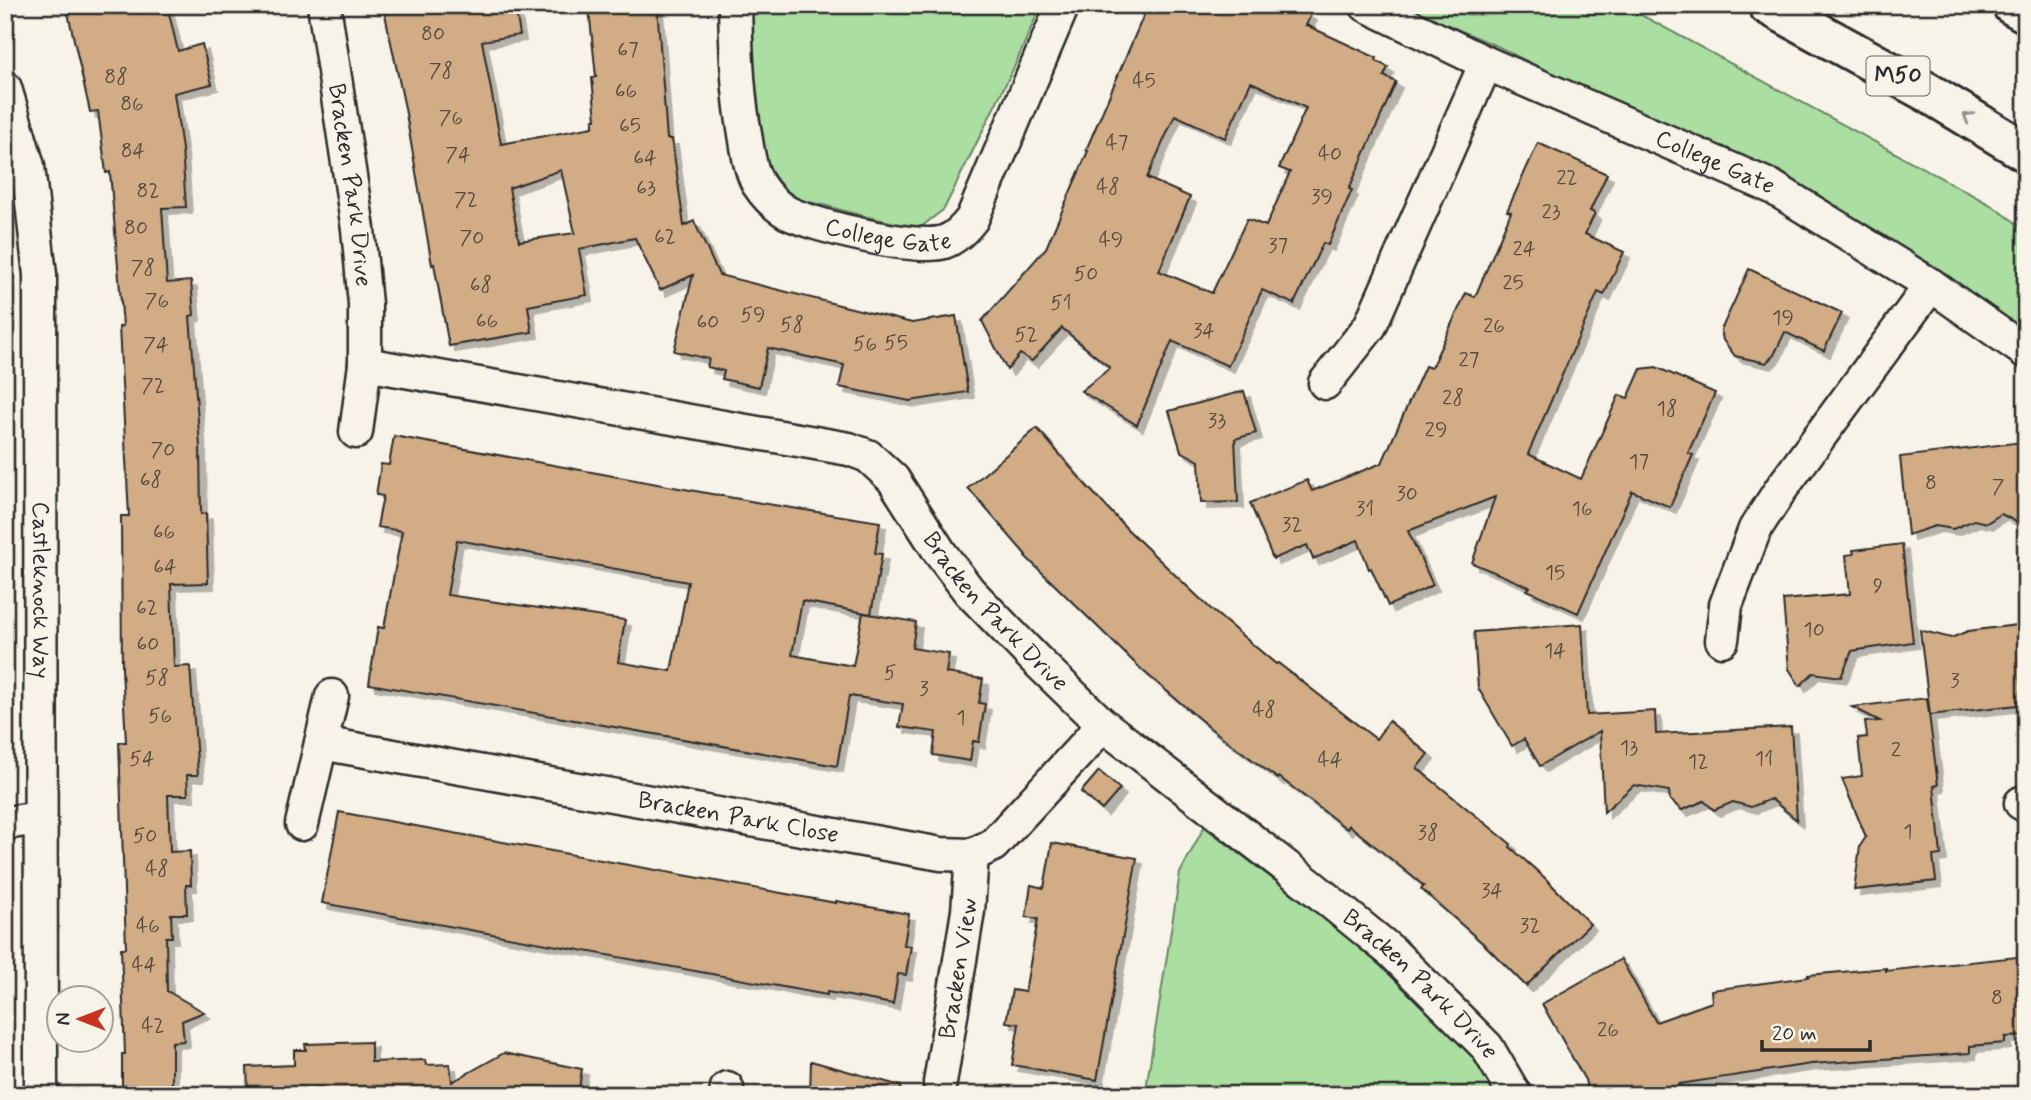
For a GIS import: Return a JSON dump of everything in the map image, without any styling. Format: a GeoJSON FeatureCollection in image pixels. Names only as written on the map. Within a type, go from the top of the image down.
{"type":"FeatureCollection","features":[{"type":"Feature","properties":{"kind":"highway","name":"M50"},"geometry":{"type":"LineString","coordinates":[[1768,5],[1927,92],[2026,152]]}},
{"type":"Feature","properties":{"kind":"highway"},"geometry":{"type":"LineString","coordinates":[[2012,5],[2026,13]]}},
{"type":"Feature","properties":{"kind":"street","name":"Bracken Park Drive"},"geometry":{"type":"LineString","coordinates":[[324,5],[358,229],[366,324],[365,364],[356,432]]}},
{"type":"Feature","properties":{"kind":"street","name":"College Gate"},"geometry":{"type":"LineString","coordinates":[[735,5],[736,60],[749,160],[757,182],[766,196],[786,212],[813,222],[898,242],[920,244],[944,242],[962,231],[972,219],[1063,5]]}},
{"type":"Feature","properties":{"kind":"street","name":"College Gate"},"geometry":{"type":"LineString","coordinates":[[1366,5],[1486,63],[1772,187],[1931,285],[2026,352]]}},
{"type":"Feature","properties":{"kind":"street"},"geometry":{"type":"LineString","coordinates":[[1325,383],[1370,326],[1486,63]]}},
{"type":"Feature","properties":{"kind":"street","name":"Castleknock Way"},"geometry":{"type":"LineString","coordinates":[[5,88],[27,166],[40,275],[41,1095]]}},
{"type":"Feature","properties":{"kind":"street"},"geometry":{"type":"LineString","coordinates":[[1722,640],[1726,605],[1755,529],[1781,489],[1931,285]]}},
{"type":"Feature","properties":{"kind":"street","name":"Bracken Park Drive"},"geometry":{"type":"LineString","coordinates":[[365,364],[849,449],[868,456],[893,479],[941,554],[969,591],[1102,724],[1392,952],[1488,1047],[1515,1095]]}},
{"type":"Feature","properties":{"kind":"street"},"geometry":{"type":"LineString","coordinates":[[302,824],[332,696]]}},
{"type":"Feature","properties":{"kind":"street"},"geometry":{"type":"LineString","coordinates":[[972,855],[993,845],[1102,724]]}},
{"type":"Feature","properties":{"kind":"street","name":"Bracken Park Close"},"geometry":{"type":"LineString","coordinates":[[321,743],[941,853],[972,855]]}},
{"type":"Feature","properties":{"kind":"street"},"geometry":{"type":"LineString","coordinates":[[5,823],[40,818]]}},
{"type":"Feature","properties":{"kind":"street","name":"Bracken View"},"geometry":{"type":"LineString","coordinates":[[940,1083],[968,911],[972,855]]}},
{"type":"Feature","properties":{"kind":"green space"},"geometry":{"type":"Polygon","coordinates":[[[750,5],[1041,5],[1016,63],[944,209],[921,227],[802,200],[779,183],[767,162],[754,109],[749,52],[750,5]]]}},
{"type":"Feature","properties":{"kind":"green space"},"geometry":{"type":"Polygon","coordinates":[[[1400,5],[1623,5],[1991,205],[2026,230],[2026,352],[1772,187],[1497,46],[1400,5]]]}},
{"type":"Feature","properties":{"kind":"green space"},"geometry":{"type":"Polygon","coordinates":[[[1204,827],[1318,914],[1401,984],[1467,1048],[1485,1070],[1498,1095],[1145,1095],[1180,873],[1204,827]]]}},
{"type":"Feature","properties":{"kind":"building"},"geometry":{"type":"Polygon","coordinates":[[[99,5],[167,5],[178,51],[202,44],[212,84],[174,93],[186,207],[162,208],[167,283],[191,281],[194,315],[190,316],[200,447],[201,514],[206,513],[208,583],[171,584],[174,667],[190,666],[198,775],[187,775],[188,795],[168,795],[170,852],[190,851],[191,885],[186,885],[187,914],[171,914],[172,937],[166,937],[167,991],[204,1012],[182,1021],[184,1041],[172,1042],[172,1088],[122,1088],[122,1054],[125,1054],[121,948],[126,948],[119,742],[126,742],[122,669],[121,516],[129,516],[119,327],[123,326],[110,172],[106,173],[98,111],[90,112],[68,13],[99,5]]]}},
{"type":"Feature","properties":{"kind":"building"},"geometry":{"type":"Polygon","coordinates":[[[383,5],[515,5],[520,35],[482,41],[501,144],[593,127],[593,119],[596,119],[592,78],[596,77],[589,9],[657,5],[667,139],[672,139],[684,226],[694,221],[719,275],[912,323],[956,316],[968,392],[910,401],[839,387],[844,365],[768,348],[759,387],[722,379],[724,371],[707,367],[709,359],[674,351],[693,275],[660,290],[635,238],[579,249],[587,295],[528,306],[532,332],[449,346],[383,5]],[[561,170],[509,188],[519,241],[575,233],[561,170]]]}},
{"type":"Feature","properties":{"kind":"building"},"geometry":{"type":"Polygon","coordinates":[[[1148,5],[1290,5],[1311,15],[1306,25],[1377,58],[1376,61],[1388,67],[1384,76],[1396,82],[1349,189],[1352,190],[1328,245],[1323,243],[1294,304],[1262,290],[1228,366],[1172,341],[1137,425],[1081,391],[1110,368],[1062,328],[1032,361],[1020,354],[1007,370],[982,321],[1046,248],[1088,151],[1086,150],[1148,5]],[[1251,82],[1225,138],[1175,115],[1147,178],[1190,197],[1159,271],[1212,293],[1247,219],[1266,226],[1290,172],[1279,168],[1306,108],[1251,82]]]}},
{"type":"Feature","properties":{"kind":"building"},"geometry":{"type":"Polygon","coordinates":[[[1538,143],[1607,174],[1590,211],[1595,213],[1585,234],[1624,252],[1604,295],[1598,292],[1528,454],[1581,479],[1619,395],[1628,398],[1641,369],[1656,367],[1715,393],[1688,453],[1693,455],[1670,507],[1632,491],[1578,613],[1527,590],[1530,587],[1472,563],[1495,497],[1408,531],[1433,585],[1388,606],[1358,540],[1313,559],[1307,545],[1273,559],[1250,503],[1307,480],[1312,491],[1382,463],[1425,366],[1431,368],[1466,293],[1475,297],[1511,212],[1507,211],[1538,143]]]}},
{"type":"Feature","properties":{"kind":"building"},"geometry":{"type":"Polygon","coordinates":[[[1749,269],[1842,313],[1824,351],[1785,332],[1774,355],[1766,363],[1735,356],[1723,340],[1721,330],[1749,269]]]}},
{"type":"Feature","properties":{"kind":"building"},"geometry":{"type":"Polygon","coordinates":[[[1244,391],[1256,433],[1235,439],[1238,502],[1201,503],[1199,461],[1181,451],[1169,411],[1244,391]]]}},
{"type":"Feature","properties":{"kind":"building"},"geometry":{"type":"Polygon","coordinates":[[[1037,428],[1128,530],[1213,611],[1276,664],[1376,739],[1389,721],[1428,754],[1417,768],[1511,844],[1510,847],[1590,924],[1526,986],[1486,946],[1421,889],[1424,886],[1349,825],[1347,829],[1210,728],[1142,670],[1025,556],[968,488],[1037,428]]]}},
{"type":"Feature","properties":{"kind":"building"},"geometry":{"type":"Polygon","coordinates":[[[394,436],[880,522],[875,553],[882,554],[871,614],[802,601],[792,655],[853,666],[863,613],[916,622],[912,648],[949,654],[946,673],[983,679],[979,703],[985,704],[979,742],[973,741],[970,761],[933,755],[936,732],[899,727],[903,704],[849,696],[837,766],[369,684],[378,627],[384,628],[402,531],[377,527],[383,496],[376,495],[381,464],[389,465],[394,436]],[[457,540],[447,595],[625,620],[618,662],[671,671],[688,582],[457,540]]]}},
{"type":"Feature","properties":{"kind":"building"},"geometry":{"type":"Polygon","coordinates":[[[2022,442],[2026,473],[2026,527],[2001,514],[1987,523],[1974,520],[1953,529],[1935,526],[1908,535],[1900,457],[2022,442]]]}},
{"type":"Feature","properties":{"kind":"building"},"geometry":{"type":"Polygon","coordinates":[[[1902,544],[1913,642],[1852,651],[1841,677],[1813,673],[1800,686],[1789,669],[1783,600],[1850,594],[1846,555],[1854,554],[1853,550],[1902,544]]]}},
{"type":"Feature","properties":{"kind":"building"},"geometry":{"type":"Polygon","coordinates":[[[1582,624],[1587,715],[1655,711],[1656,734],[1791,727],[1797,820],[1771,799],[1751,807],[1733,802],[1714,810],[1704,801],[1682,810],[1670,800],[1669,791],[1634,785],[1604,812],[1600,731],[1540,766],[1524,739],[1512,746],[1478,688],[1474,632],[1582,624]]]}},
{"type":"Feature","properties":{"kind":"building"},"geometry":{"type":"Polygon","coordinates":[[[2026,624],[2026,704],[1930,715],[1920,630],[1951,638],[1968,631],[2026,624]]]}},
{"type":"Feature","properties":{"kind":"building"},"geometry":{"type":"Polygon","coordinates":[[[1927,698],[1938,785],[1934,786],[1941,855],[1933,856],[1936,881],[1854,890],[1860,846],[1866,837],[1842,779],[1862,776],[1858,738],[1867,737],[1865,722],[1880,721],[1852,707],[1927,698]]]}},
{"type":"Feature","properties":{"kind":"building"},"geometry":{"type":"Polygon","coordinates":[[[1099,771],[1120,789],[1102,810],[1081,792],[1099,771]]]}},
{"type":"Feature","properties":{"kind":"building"},"geometry":{"type":"Polygon","coordinates":[[[339,812],[909,914],[904,945],[911,946],[906,975],[898,974],[893,1004],[827,992],[827,995],[322,903],[339,812]]]}},
{"type":"Feature","properties":{"kind":"building"},"geometry":{"type":"Polygon","coordinates":[[[1052,843],[1137,858],[1097,1080],[1012,1065],[1019,1024],[1006,1022],[1012,990],[1025,992],[1038,919],[1026,917],[1031,885],[1044,888],[1052,843]]]}},
{"type":"Feature","properties":{"kind":"building"},"geometry":{"type":"Polygon","coordinates":[[[2026,956],[2026,1036],[2005,1037],[2005,1043],[1970,1046],[1970,1053],[1811,1064],[1679,1084],[1682,1095],[1589,1095],[1585,1080],[1542,1004],[1621,959],[1656,1022],[1712,1002],[1711,990],[1808,975],[1886,968],[1886,971],[2026,956]]]}},
{"type":"Feature","properties":{"kind":"building"},"geometry":{"type":"Polygon","coordinates":[[[371,1042],[371,1062],[425,1060],[426,1065],[450,1064],[452,1082],[504,1053],[582,1069],[578,1095],[248,1094],[247,1067],[294,1065],[294,1050],[306,1050],[305,1044],[371,1042]]]}},
{"type":"Feature","properties":{"kind":"building"},"geometry":{"type":"Polygon","coordinates":[[[811,1061],[901,1086],[900,1095],[810,1095],[811,1061]]]}}]}
